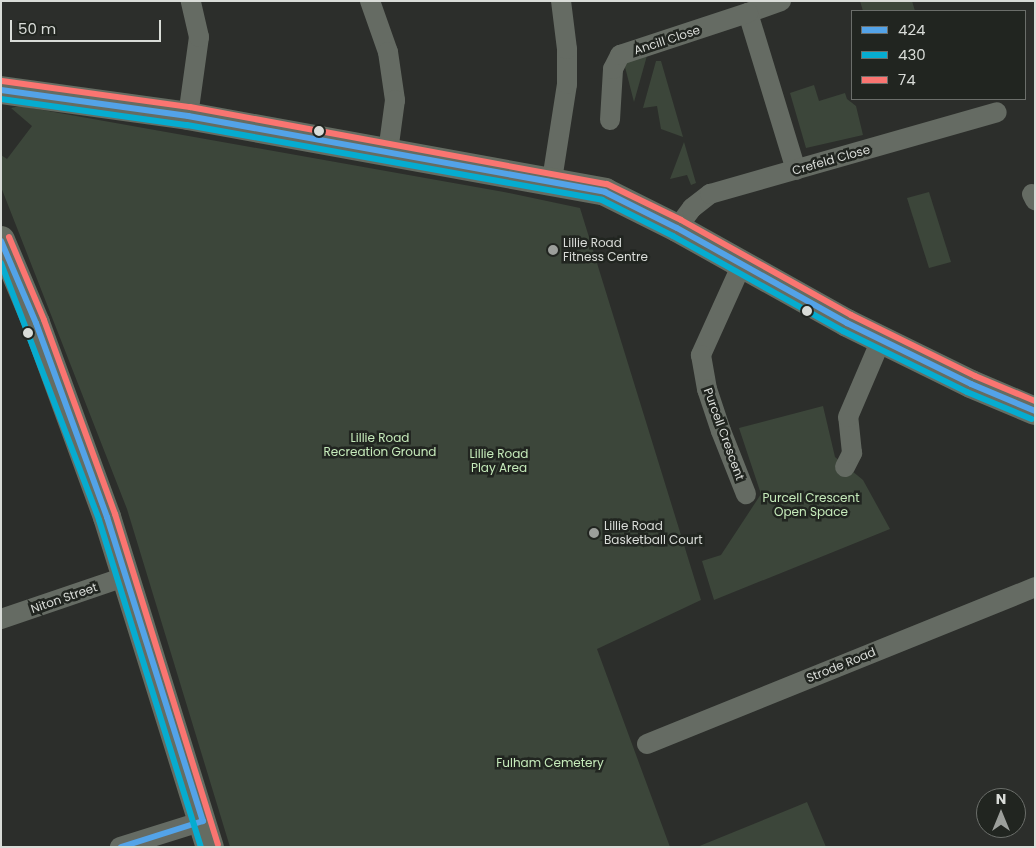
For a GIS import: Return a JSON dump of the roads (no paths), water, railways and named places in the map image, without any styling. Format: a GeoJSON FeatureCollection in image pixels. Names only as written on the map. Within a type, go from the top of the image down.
{"type":"FeatureCollection","features":[{"type":"Feature","properties":{"kind":"main road"},"geometry":{"type":"LineString","coordinates":[[1,90],[188,116],[552,180],[605,192],[677,228],[881,340],[1035,411]]}},
{"type":"Feature","properties":{"kind":"main road"},"geometry":{"type":"LineString","coordinates":[[4,255],[36,323],[127,576],[210,847]]}},
{"type":"Feature","properties":{"kind":"street"},"geometry":{"type":"LineString","coordinates":[[188,116],[199,37],[191,1]]}},
{"type":"Feature","properties":{"kind":"street"},"geometry":{"type":"LineString","coordinates":[[370,1],[388,52],[395,100],[388,152]]}},
{"type":"Feature","properties":{"kind":"street"},"geometry":{"type":"LineString","coordinates":[[552,180],[567,84],[567,49],[561,1]]}},
{"type":"Feature","properties":{"kind":"street","name":"Ancill Close"},"geometry":{"type":"LineString","coordinates":[[610,120],[612,69],[620,55],[782,1]]}},
{"type":"Feature","properties":{"kind":"street"},"geometry":{"type":"LineString","coordinates":[[748,13],[796,170]]}},
{"type":"Feature","properties":{"kind":"street","name":"Crefeld Close"},"geometry":{"type":"LineString","coordinates":[[677,228],[692,208],[710,194],[997,112]]}},
{"type":"Feature","properties":{"kind":"street","name":"Purcell Crescent"},"geometry":{"type":"LineString","coordinates":[[742,264],[701,355],[707,390],[746,494]]}},
{"type":"Feature","properties":{"kind":"street"},"geometry":{"type":"LineString","coordinates":[[845,467],[852,453],[848,417],[881,340]]}},
{"type":"Feature","properties":{"kind":"street","name":"Niton Street"},"geometry":{"type":"LineString","coordinates":[[1,620],[127,576]]}},
{"type":"Feature","properties":{"kind":"street","name":"Strode Road"},"geometry":{"type":"LineString","coordinates":[[647,744],[1035,587]]}},
{"type":"Feature","properties":{"kind":"street"},"geometry":{"type":"LineString","coordinates":[[120,847],[203,820]]}},
{"type":"Feature","properties":{"kind":"place","name":"Lillie Road Fitness Centre"},"geometry":{"type":"Point","coordinates":[553,250]}},
{"type":"Feature","properties":{"kind":"place","name":"Lillie Road Basketball Court"},"geometry":{"type":"Point","coordinates":[594,533]}},
{"type":"Feature","properties":{"kind":"park label","name":"Lillie Road Recreation Ground"},"geometry":{"type":"Point","coordinates":[380,445]}},
{"type":"Feature","properties":{"kind":"park label","name":"Lillie Road Play Area"},"geometry":{"type":"Point","coordinates":[499,461]}},
{"type":"Feature","properties":{"kind":"park label","name":"Purcell Crescent Open Space"},"geometry":{"type":"Point","coordinates":[811,505]}},
{"type":"Feature","properties":{"kind":"park label","name":"Fulham Cemetery"},"geometry":{"type":"Point","coordinates":[550,763]}}]}
